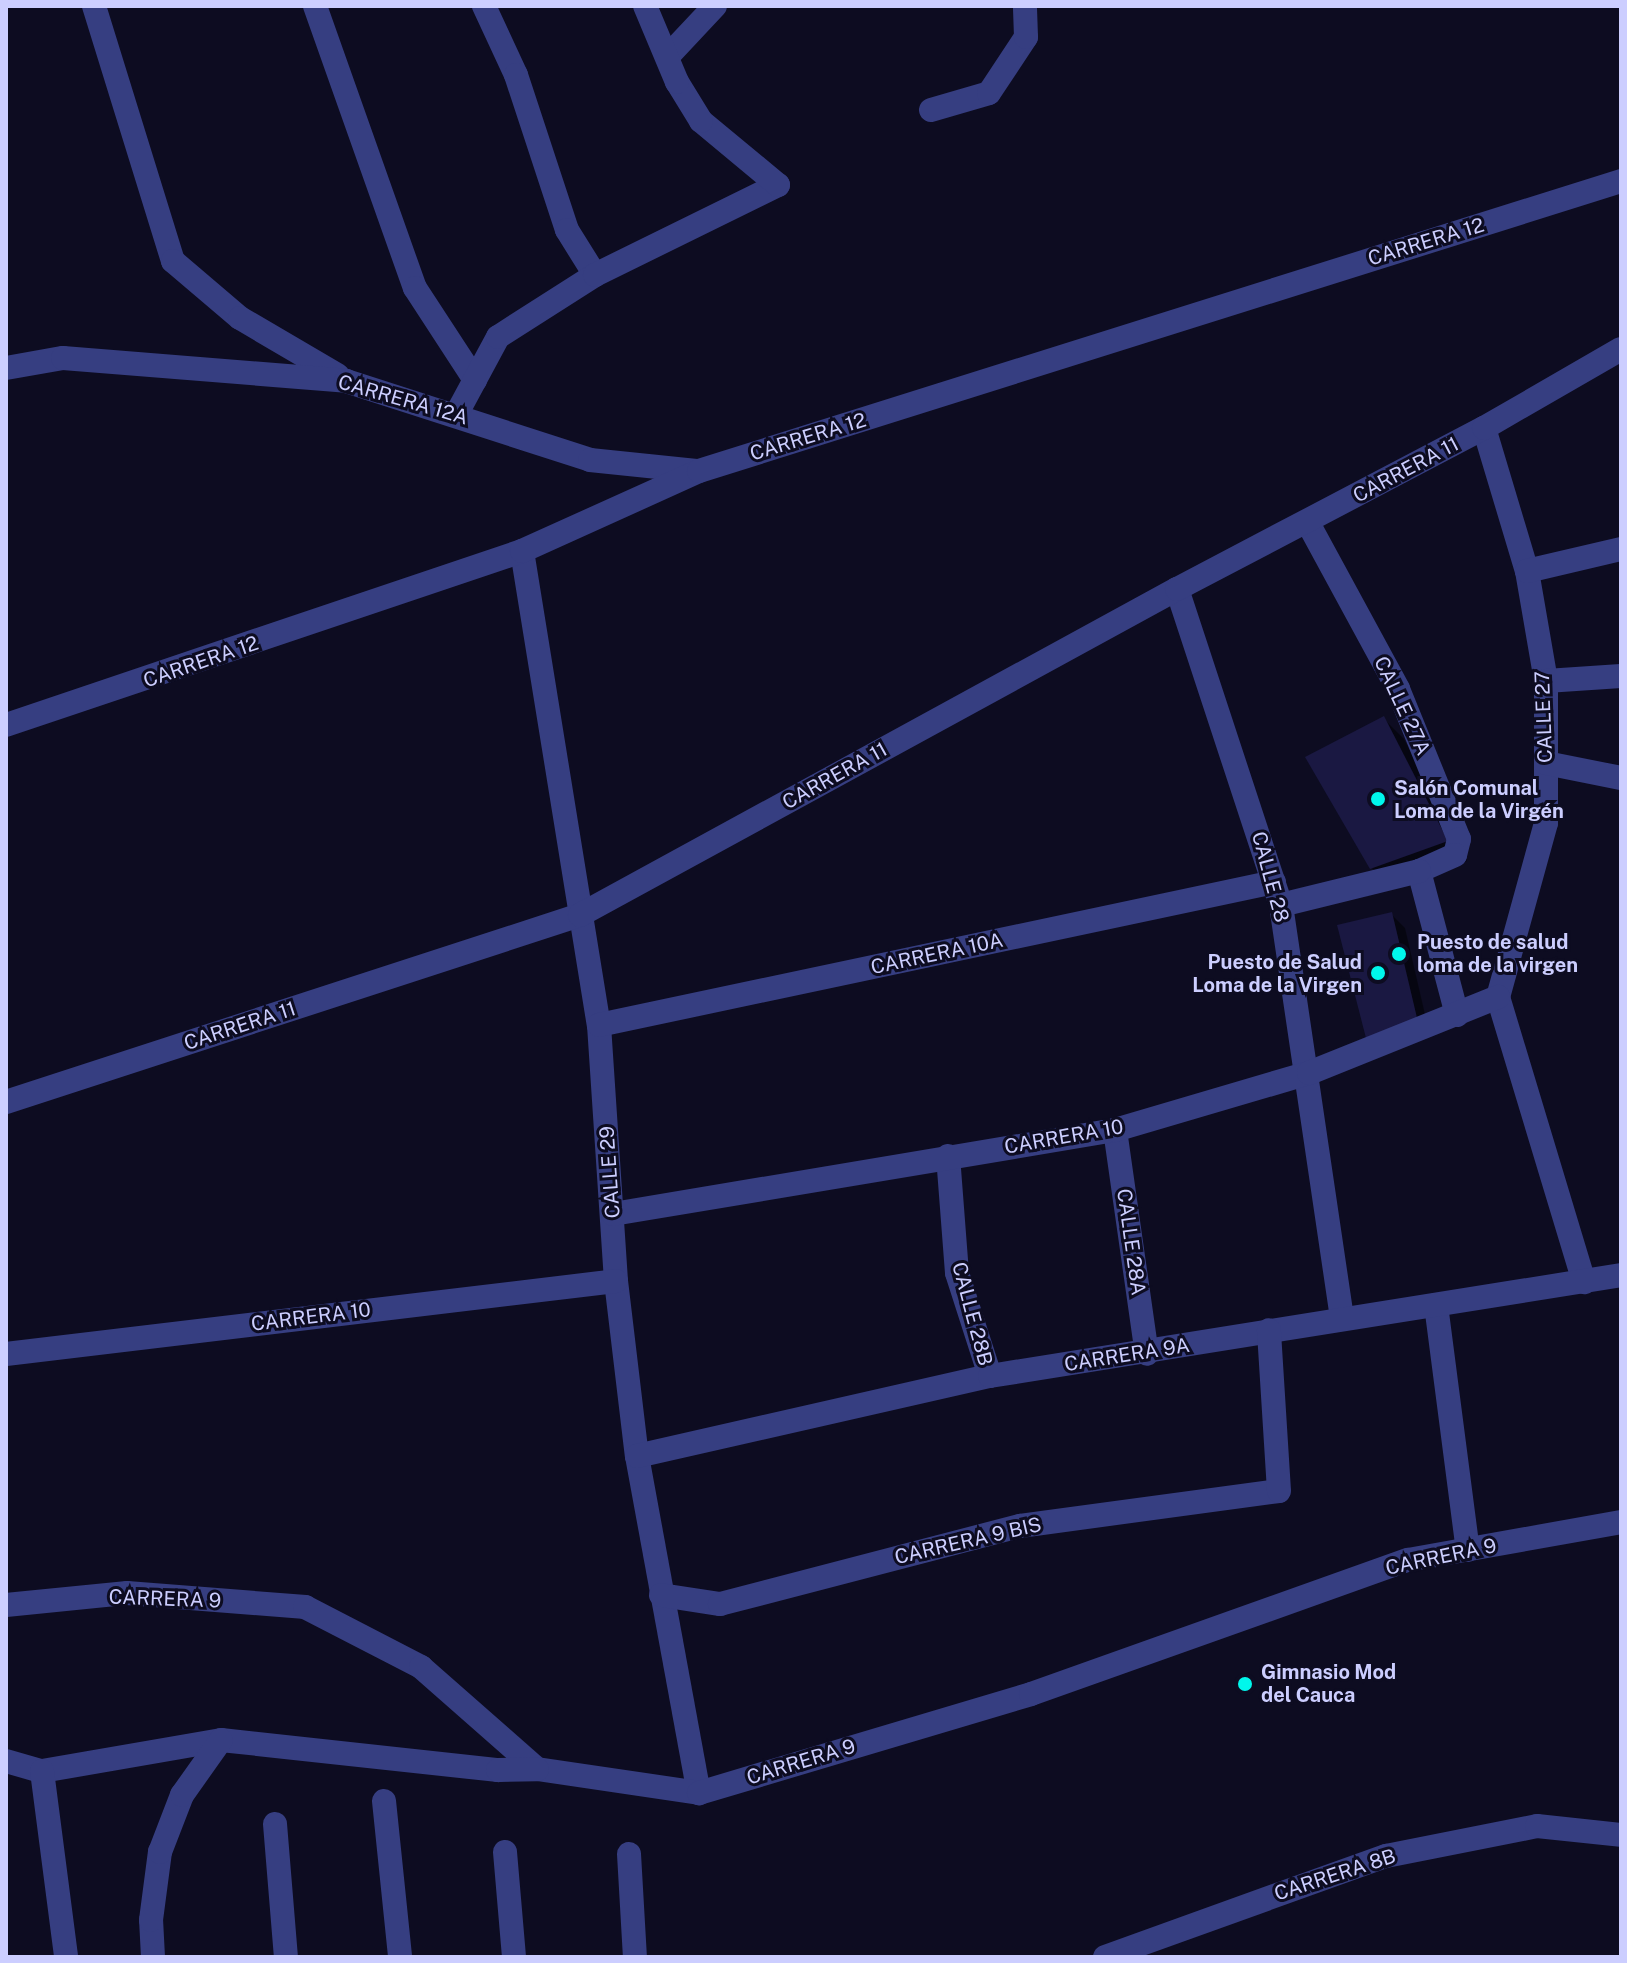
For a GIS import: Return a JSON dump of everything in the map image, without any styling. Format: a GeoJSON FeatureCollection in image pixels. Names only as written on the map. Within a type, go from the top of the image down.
{"type":"FeatureCollection","features":[{"type":"Feature","properties":{"kind":"street"},"geometry":{"type":"LineString","coordinates":[[94,6],[173,261],[240,318],[346,381]]}},
{"type":"Feature","properties":{"kind":"street"},"geometry":{"type":"LineString","coordinates":[[315,6],[415,288],[475,380]]}},
{"type":"Feature","properties":{"kind":"street"},"geometry":{"type":"LineString","coordinates":[[484,6],[516,75],[567,230],[595,275]]}},
{"type":"Feature","properties":{"kind":"street"},"geometry":{"type":"LineString","coordinates":[[456,415],[498,337],[595,275],[778,185],[701,121],[677,82],[669,55],[645,6]]}},
{"type":"Feature","properties":{"kind":"street"},"geometry":{"type":"LineString","coordinates":[[669,55],[715,6]]}},
{"type":"Feature","properties":{"kind":"street"},"geometry":{"type":"LineString","coordinates":[[931,110],[989,93],[1026,37],[1025,6]]}},
{"type":"Feature","properties":{"kind":"street","name":"CARRERA 12"},"geometry":{"type":"LineString","coordinates":[[6,725],[522,551],[699,471],[1621,181]]}},
{"type":"Feature","properties":{"kind":"street","name":"CARRERA 11"},"geometry":{"type":"LineString","coordinates":[[6,1102],[580,915],[1177,589],[1484,428],[1621,349]]}},
{"type":"Feature","properties":{"kind":"street","name":"CARRERA 12A"},"geometry":{"type":"LineString","coordinates":[[6,368],[63,358],[346,381],[590,460],[699,471]]}},
{"type":"Feature","properties":{"kind":"street","name":"CALLE 27"},"geometry":{"type":"LineString","coordinates":[[1484,428],[1527,571],[1546,681],[1546,823],[1498,997]]}},
{"type":"Feature","properties":{"kind":"street","name":"CALLE 27A"},"geometry":{"type":"LineString","coordinates":[[1308,523],[1398,689],[1459,839],[1455,855],[1419,871]]}},
{"type":"Feature","properties":{"kind":"street"},"geometry":{"type":"LineString","coordinates":[[1527,571],[1621,549]]}},
{"type":"Feature","properties":{"kind":"street","name":"CALLE 29"},"geometry":{"type":"LineString","coordinates":[[522,551],[599,1025],[616,1281],[637,1456],[699,1793]]}},
{"type":"Feature","properties":{"kind":"street","name":"CALLE 28"},"geometry":{"type":"LineString","coordinates":[[1177,589],[1277,893],[1309,1073],[1342,1317]]}},
{"type":"Feature","properties":{"kind":"street"},"geometry":{"type":"LineString","coordinates":[[1546,681],[1621,676]]}},
{"type":"Feature","properties":{"kind":"street"},"geometry":{"type":"LineString","coordinates":[[1546,763],[1621,778]]}},
{"type":"Feature","properties":{"kind":"street"},"geometry":{"type":"LineString","coordinates":[[1419,871],[1457,1015]]}},
{"type":"Feature","properties":{"kind":"street","name":"CARRERA 10A"},"geometry":{"type":"LineString","coordinates":[[599,1025],[1277,893],[1419,871]]}},
{"type":"Feature","properties":{"kind":"street"},"geometry":{"type":"LineString","coordinates":[[1498,997],[1584,1282]]}},
{"type":"Feature","properties":{"kind":"street","name":"CARRERA 10"},"geometry":{"type":"LineString","coordinates":[[613,1214],[1115,1130],[1309,1073],[1498,997]]}},
{"type":"Feature","properties":{"kind":"street","name":"CALLE 28A"},"geometry":{"type":"LineString","coordinates":[[1115,1130],[1147,1354]]}},
{"type":"Feature","properties":{"kind":"street","name":"CALLE 28B"},"geometry":{"type":"LineString","coordinates":[[948,1156],[957,1273],[990,1376]]}},
{"type":"Feature","properties":{"kind":"street","name":"CARRERA 9A"},"geometry":{"type":"LineString","coordinates":[[637,1456],[990,1376],[1147,1354],[1342,1317],[1621,1275]]}},
{"type":"Feature","properties":{"kind":"street","name":"CARRERA 10"},"geometry":{"type":"LineString","coordinates":[[6,1354],[616,1281]]}},
{"type":"Feature","properties":{"kind":"street"},"geometry":{"type":"LineString","coordinates":[[1436,1305],[1468,1550]]}},
{"type":"Feature","properties":{"kind":"street","name":"CARRERA 9 BIS"},"geometry":{"type":"LineString","coordinates":[[661,1595],[720,1604],[1020,1526],[1279,1491],[1269,1330]]}},
{"type":"Feature","properties":{"kind":"street","name":"CARRERA 9"},"geometry":{"type":"LineString","coordinates":[[6,1605],[127,1593],[305,1607],[421,1667],[537,1769],[699,1793],[1031,1694],[1408,1560],[1621,1522]]}},
{"type":"Feature","properties":{"kind":"street"},"geometry":{"type":"LineString","coordinates":[[153,1957],[151,1920],[160,1852],[182,1795],[221,1740]]}},
{"type":"Feature","properties":{"kind":"street"},"geometry":{"type":"LineString","coordinates":[[6,1761],[42,1771],[221,1740],[498,1770],[537,1769]]}},
{"type":"Feature","properties":{"kind":"street"},"geometry":{"type":"LineString","coordinates":[[42,1771],[66,1957]]}},
{"type":"Feature","properties":{"kind":"street"},"geometry":{"type":"LineString","coordinates":[[384,1801],[400,1957]]}},
{"type":"Feature","properties":{"kind":"street"},"geometry":{"type":"LineString","coordinates":[[275,1824],[286,1957]]}},
{"type":"Feature","properties":{"kind":"street","name":"CARRERA 8B"},"geometry":{"type":"LineString","coordinates":[[1105,1957],[1386,1856],[1537,1826],[1621,1835]]}},
{"type":"Feature","properties":{"kind":"street"},"geometry":{"type":"LineString","coordinates":[[505,1852],[514,1957]]}},
{"type":"Feature","properties":{"kind":"street"},"geometry":{"type":"LineString","coordinates":[[629,1854],[635,1957]]}},
{"type":"Feature","properties":{"kind":"building","name":"Salón Comunal Loma de la Virgén"},"geometry":{"type":"Polygon","coordinates":[[[1384,716],[1448,841],[1370,869],[1305,757],[1384,716]]]}},
{"type":"Feature","properties":{"kind":"building","name":"Puesto de Salud Loma de la Virgen"},"geometry":{"type":"Polygon","coordinates":[[[1392,912],[1418,1022],[1367,1042],[1337,925],[1392,912]]]}},
{"type":"Feature","properties":{"kind":"place","name":"Salón Comunal Loma de la Virgén"},"geometry":{"type":"Point","coordinates":[1378,799]}},
{"type":"Feature","properties":{"kind":"place","name":"Puesto de salud loma de la virgen"},"geometry":{"type":"Point","coordinates":[1399,954]}},
{"type":"Feature","properties":{"kind":"place","name":"Puesto de Salud Loma de la Virgen"},"geometry":{"type":"Point","coordinates":[1378,973]}},
{"type":"Feature","properties":{"kind":"place","name":"Gimnasio Mod del Cauca"},"geometry":{"type":"Point","coordinates":[1245,1684]}}]}
